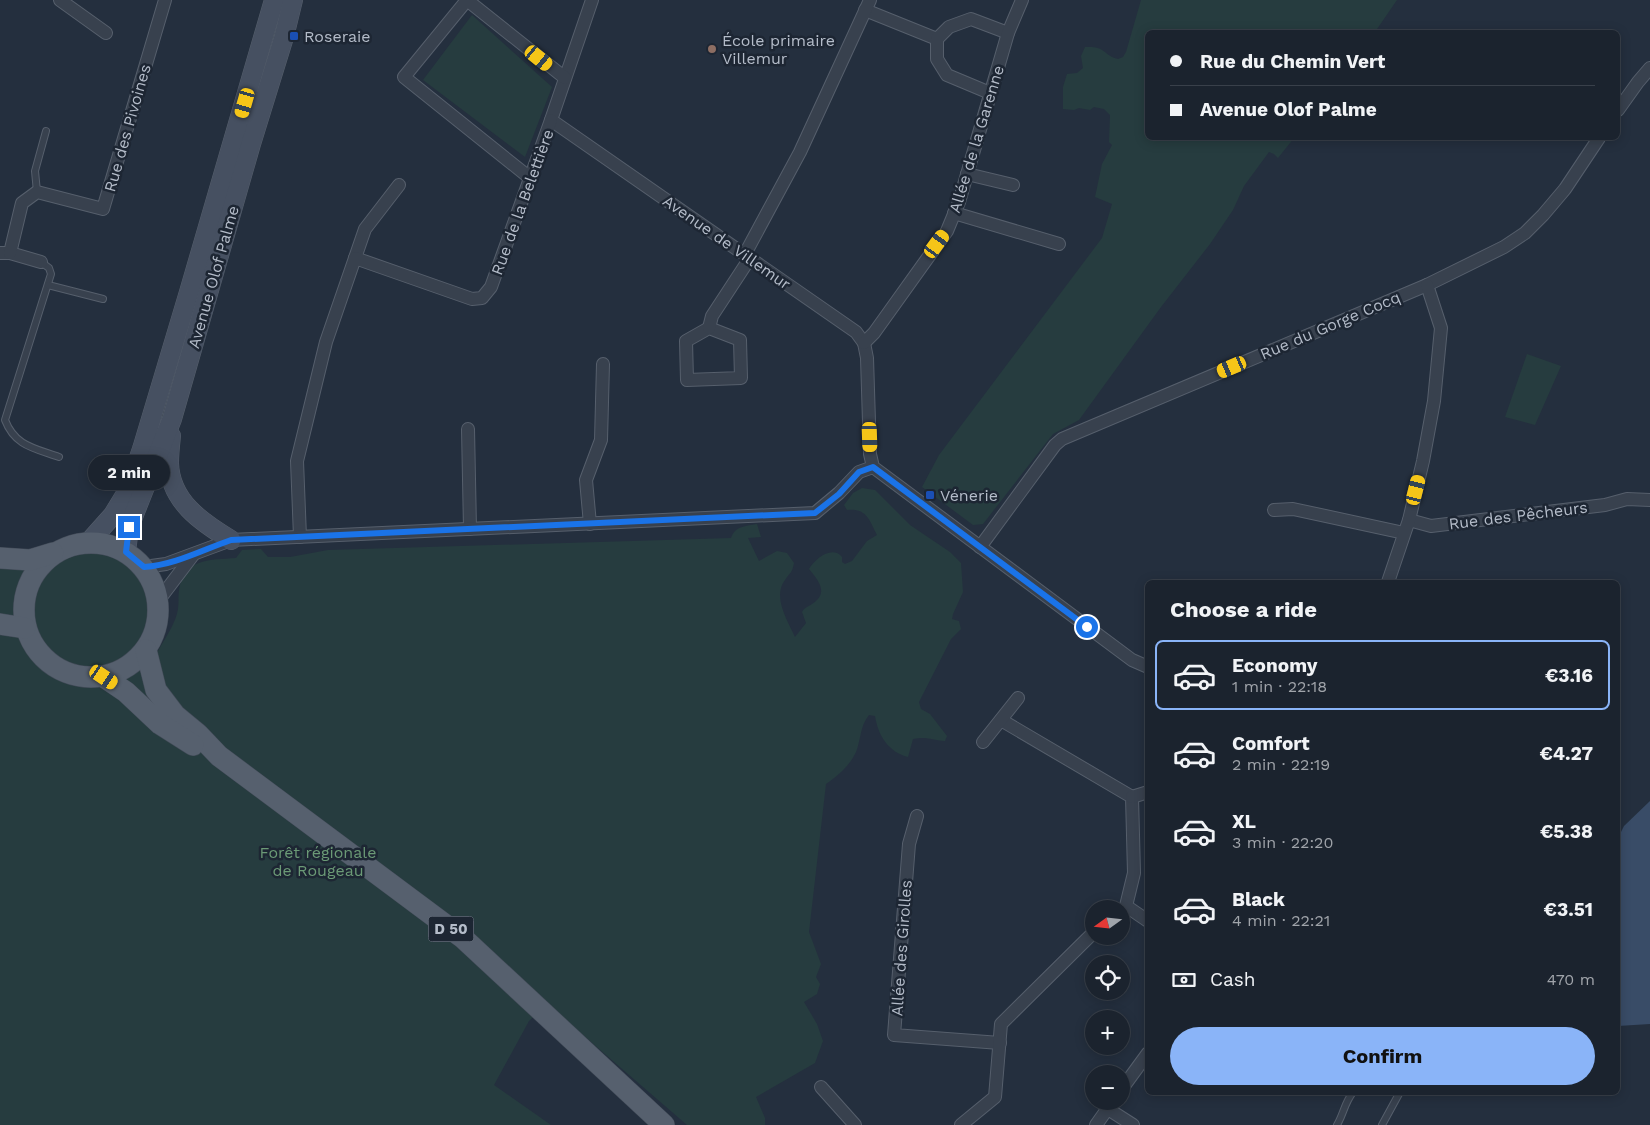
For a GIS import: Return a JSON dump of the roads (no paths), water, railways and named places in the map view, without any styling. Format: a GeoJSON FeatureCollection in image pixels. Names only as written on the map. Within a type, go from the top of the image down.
{"type":"FeatureCollection","features":[{"type":"Feature","properties":{"kind":"main road","name":"Avenue Olof Palme"},"geometry":{"type":"LineString","coordinates":[[88,542],[113,515],[127,492],[139,458],[274,0]]}},
{"type":"Feature","properties":{"kind":"main road","name":"Avenue Olof Palme"},"geometry":{"type":"LineString","coordinates":[[126,552],[129,527],[172,419],[293,0]]}},
{"type":"Feature","properties":{"kind":"main road"},"geometry":{"type":"LineString","coordinates":[[172,419],[169,463],[172,483],[190,512],[206,525],[231,540]]}},
{"type":"Feature","properties":{"kind":"main road"},"geometry":{"type":"LineString","coordinates":[[0,558],[30,560],[66,547],[88,542],[112,546],[126,552],[144,567],[151,578],[158,601],[155,634],[146,650],[132,664],[104,677],[81,678],[63,672],[43,659],[35,650],[25,628],[23,607],[28,584],[39,566],[58,551]]}},
{"type":"Feature","properties":{"kind":"main road"},"geometry":{"type":"LineString","coordinates":[[0,624],[25,628]]}},
{"type":"Feature","properties":{"kind":"main road","name":"D 50"},"geometry":{"type":"LineString","coordinates":[[146,650],[156,690],[175,715],[198,734],[219,756],[463,938],[664,1125]]}},
{"type":"Feature","properties":{"kind":"main road","name":"D 50"},"geometry":{"type":"LineString","coordinates":[[104,677],[126,692],[160,724],[193,744],[219,756]]}},
{"type":"Feature","properties":{"kind":"street"},"geometry":{"type":"LineString","coordinates":[[60,0],[106,33]]}},
{"type":"Feature","properties":{"kind":"street","name":"Rue des Pivoines"},"geometry":{"type":"LineString","coordinates":[[37,192],[103,209],[165,0]]}},
{"type":"Feature","properties":{"kind":"street"},"geometry":{"type":"LineString","coordinates":[[530,178],[404,77],[467,0],[565,78]]}},
{"type":"Feature","properties":{"kind":"street"},"geometry":{"type":"LineString","coordinates":[[551,120],[592,0]]}},
{"type":"Feature","properties":{"kind":"street","name":"Allée de la Garenne"},"geometry":{"type":"LineString","coordinates":[[864,343],[874,334],[947,231],[967,174],[1008,33],[1022,0]]}},
{"type":"Feature","properties":{"kind":"street"},"geometry":{"type":"LineString","coordinates":[[709,328],[740,340],[741,378],[687,380],[686,341],[709,328],[712,316],[747,256],[800,152],[868,5],[937,39]]}},
{"type":"Feature","properties":{"kind":"street"},"geometry":{"type":"LineString","coordinates":[[990,93],[947,75],[937,59],[937,39],[949,27],[971,19],[1008,33]]}},
{"type":"Feature","properties":{"kind":"street"},"geometry":{"type":"LineString","coordinates":[[1620,107],[1650,68]]}},
{"type":"Feature","properties":{"kind":"street","name":"Avenue de Villemur"},"geometry":{"type":"LineString","coordinates":[[551,120],[856,332],[864,343]]}},
{"type":"Feature","properties":{"kind":"street","name":"Rue de la Belettière"},"geometry":{"type":"LineString","coordinates":[[356,258],[472,299],[482,298],[491,288],[551,120]]}},
{"type":"Feature","properties":{"kind":"street","name":"Rue du Gorge Cocq"},"geometry":{"type":"LineString","coordinates":[[980,547],[1055,445],[1062,440],[1427,285],[1504,247],[1525,233],[1544,215],[1565,189],[1598,140]]}},
{"type":"Feature","properties":{"kind":"street"},"geometry":{"type":"LineString","coordinates":[[967,174],[1013,185]]}},
{"type":"Feature","properties":{"kind":"street"},"geometry":{"type":"LineString","coordinates":[[300,537],[297,461],[326,342],[356,258],[364,228],[398,185]]}},
{"type":"Feature","properties":{"kind":"street"},"geometry":{"type":"LineString","coordinates":[[37,192],[22,203],[5,253],[41,262]]}},
{"type":"Feature","properties":{"kind":"street"},"geometry":{"type":"LineString","coordinates":[[954,213],[1059,244]]}},
{"type":"Feature","properties":{"kind":"street"},"geometry":{"type":"LineString","coordinates":[[1389,580],[1408,520],[1423,461],[1440,350],[1441,328],[1427,285]]}},
{"type":"Feature","properties":{"kind":"street"},"geometry":{"type":"LineString","coordinates":[[864,343],[868,358],[870,454],[873,467],[1132,660],[1145,666]]}},
{"type":"Feature","properties":{"kind":"street"},"geometry":{"type":"LineString","coordinates":[[590,524],[586,480],[601,440],[602,364]]}},
{"type":"Feature","properties":{"kind":"street"},"geometry":{"type":"LineString","coordinates":[[468,429],[470,530]]}},
{"type":"Feature","properties":{"kind":"street"},"geometry":{"type":"LineString","coordinates":[[144,567],[166,564],[231,540],[815,513],[839,494],[859,472],[873,467]]}},
{"type":"Feature","properties":{"kind":"street","name":"Rue des Pêcheurs"},"geometry":{"type":"LineString","coordinates":[[1408,520],[1431,526],[1605,505],[1627,499],[1650,500]]}},
{"type":"Feature","properties":{"kind":"street"},"geometry":{"type":"LineString","coordinates":[[1274,510],[1293,509],[1404,532]]}},
{"type":"Feature","properties":{"kind":"street"},"geometry":{"type":"LineString","coordinates":[[158,601],[193,555]]}},
{"type":"Feature","properties":{"kind":"street"},"geometry":{"type":"LineString","coordinates":[[983,742],[1018,698]]}},
{"type":"Feature","properties":{"kind":"street"},"geometry":{"type":"LineString","coordinates":[[1001,720],[1132,797],[1145,793]]}},
{"type":"Feature","properties":{"kind":"street"},"geometry":{"type":"LineString","coordinates":[[1126,900],[1134,873],[1132,797]]}},
{"type":"Feature","properties":{"kind":"street","name":"Allée des Girolles"},"geometry":{"type":"LineString","coordinates":[[917,816],[909,844],[894,1035],[1000,1043]]}},
{"type":"Feature","properties":{"kind":"street"},"geometry":{"type":"LineString","coordinates":[[1130,910],[1145,919]]}},
{"type":"Feature","properties":{"kind":"street"},"geometry":{"type":"LineString","coordinates":[[961,1125],[995,1097],[1001,1024],[1085,941]]}},
{"type":"Feature","properties":{"kind":"street"},"geometry":{"type":"LineString","coordinates":[[1130,1078],[1145,1057]]}},
{"type":"Feature","properties":{"kind":"street"},"geometry":{"type":"LineString","coordinates":[[820,1087],[855,1125]]}},
{"type":"Feature","properties":{"kind":"street"},"geometry":{"type":"LineString","coordinates":[[1096,1125],[1107,1110]]}},
{"type":"Feature","properties":{"kind":"street"},"geometry":{"type":"LineString","coordinates":[[1117,1110],[1134,1125]]}},
{"type":"Feature","properties":{"kind":"lane"},"geometry":{"type":"LineString","coordinates":[[37,192],[34,171],[46,130]]}},
{"type":"Feature","properties":{"kind":"lane"},"geometry":{"type":"LineString","coordinates":[[41,262],[49,268],[51,274],[5,420],[12,435],[21,443],[58,458]]}},
{"type":"Feature","properties":{"kind":"lane"},"geometry":{"type":"LineString","coordinates":[[48,285],[103,298]]}},
{"type":"Feature","properties":{"kind":"lane"},"geometry":{"type":"LineString","coordinates":[[1337,1125],[1343,1114],[1345,1102],[1351,1095]]}},
{"type":"Feature","properties":{"kind":"lane"},"geometry":{"type":"LineString","coordinates":[[1382,1125],[1398,1095]]}},
{"type":"Feature","properties":{"kind":"water"},"geometry":{"type":"Polygon","coordinates":[[[1650,801],[1650,1024],[1620,1026],[1620,834],[1624,826],[1650,801]]]}},
{"type":"Feature","properties":{"kind":"place","name":"Roseraie"},"geometry":{"type":"Point","coordinates":[294,36]}},
{"type":"Feature","properties":{"kind":"place","name":"École primaire Villemur"},"geometry":{"type":"Point","coordinates":[712,49]}},
{"type":"Feature","properties":{"kind":"place","name":"Vénerie"},"geometry":{"type":"Point","coordinates":[930,495]}},
{"type":"Feature","properties":{"kind":"park label","name":"Forêt régionale de Rougeau"},"geometry":{"type":"Point","coordinates":[318,861]}}]}
